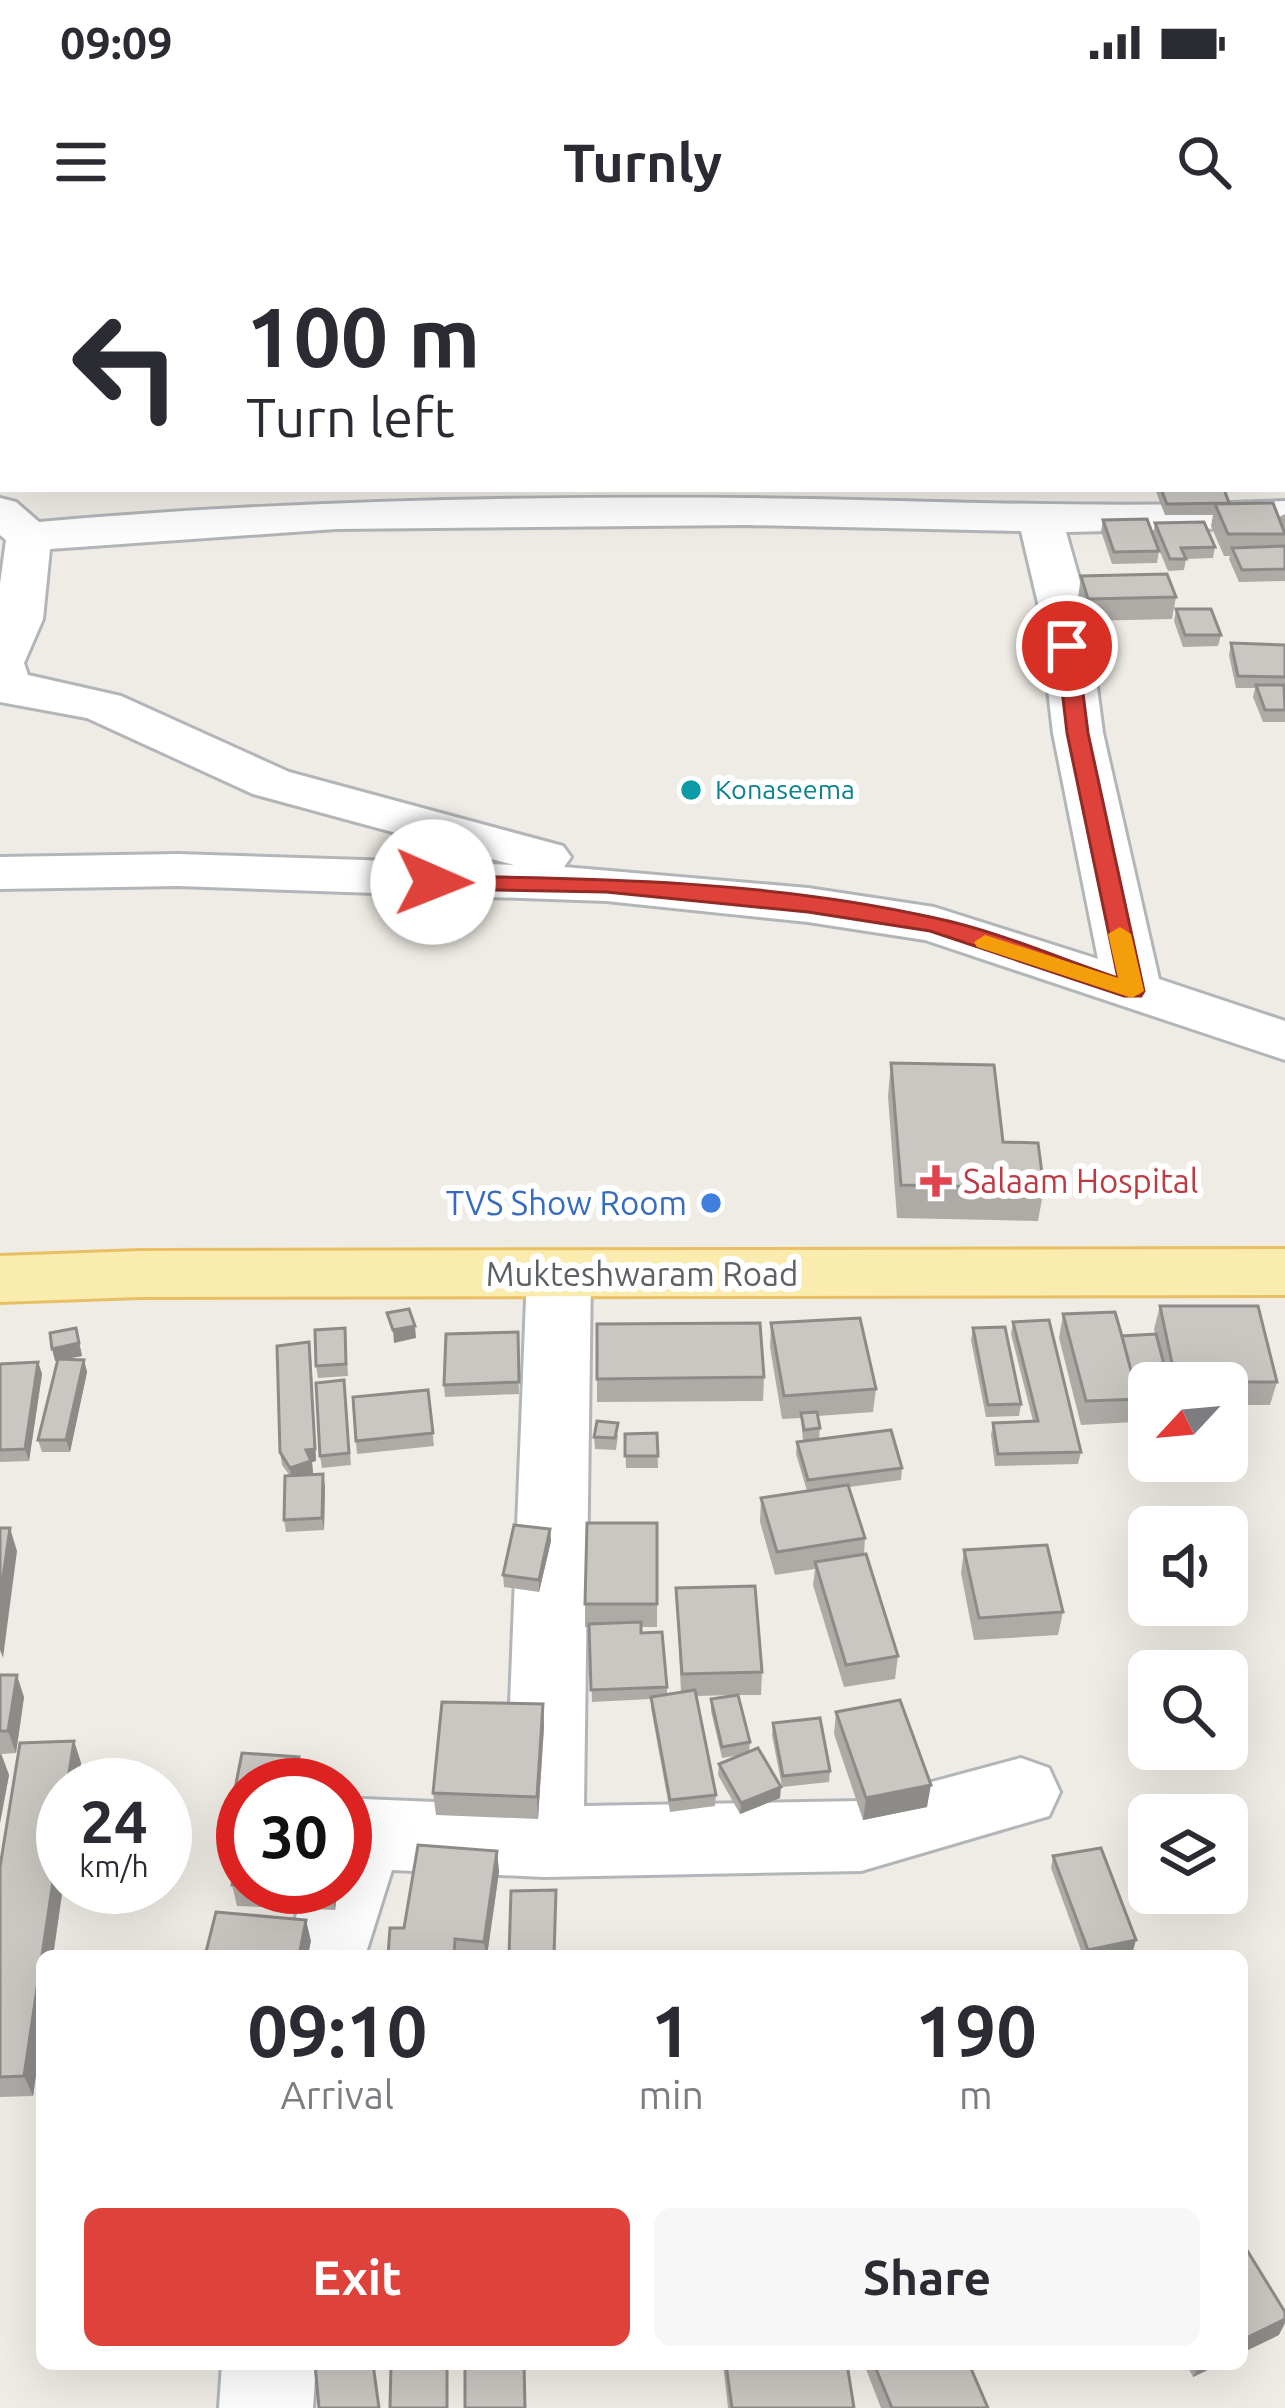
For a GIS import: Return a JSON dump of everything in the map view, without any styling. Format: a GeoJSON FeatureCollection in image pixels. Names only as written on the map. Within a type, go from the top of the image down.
{"type":"FeatureCollection","features":[{"type":"Feature","properties":{"kind":"main road","name":"Mukteshwaram Road"},"geometry":{"type":"LineString","coordinates":[[0,1279],[1285,1272]]}},
{"type":"Feature","properties":{"kind":"street"},"geometry":{"type":"LineString","coordinates":[[718,895],[383,817],[271,783],[103,707],[3,686],[0,664],[19,619],[15,524],[131,526],[536,509],[1041,521],[1145,504],[1285,514]]}},
{"type":"Feature","properties":{"kind":"street"},"geometry":{"type":"LineString","coordinates":[[1041,521],[1062,603],[1078,733],[1132,991]]}},
{"type":"Feature","properties":{"kind":"street"},"geometry":{"type":"LineString","coordinates":[[0,873],[200,871],[606,885],[718,895],[934,924],[1285,1041]]}},
{"type":"Feature","properties":{"kind":"street"},"geometry":{"type":"LineString","coordinates":[[544,1842],[560,1274]]}},
{"type":"Feature","properties":{"kind":"street"},"geometry":{"type":"LineString","coordinates":[[326,1950],[363,1834],[544,1842],[860,1836],[1022,1792]]}},
{"type":"Feature","properties":{"kind":"street"},"geometry":{"type":"LineString","coordinates":[[266,2408],[269,2370]]}},
{"type":"Feature","properties":{"kind":"building"},"geometry":{"type":"Polygon","coordinates":[[[1162,492],[1225,492],[1229,503],[1167,504],[1162,492]]]}},
{"type":"Feature","properties":{"kind":"building"},"geometry":{"type":"Polygon","coordinates":[[[1273,503],[1285,534],[1228,534],[1215,504],[1273,503]]]}},
{"type":"Feature","properties":{"kind":"building"},"geometry":{"type":"Polygon","coordinates":[[[1147,519],[1159,551],[1114,552],[1103,520],[1147,519]]]}},
{"type":"Feature","properties":{"kind":"building"},"geometry":{"type":"Polygon","coordinates":[[[1204,522],[1215,547],[1181,548],[1186,559],[1170,559],[1155,523],[1204,522]]]}},
{"type":"Feature","properties":{"kind":"building"},"geometry":{"type":"Polygon","coordinates":[[[1285,546],[1285,569],[1242,570],[1232,548],[1285,546]]]}},
{"type":"Feature","properties":{"kind":"building"},"geometry":{"type":"Polygon","coordinates":[[[1167,574],[1176,597],[1088,599],[1081,576],[1167,574]]]}},
{"type":"Feature","properties":{"kind":"building"},"geometry":{"type":"Polygon","coordinates":[[[1176,609],[1211,609],[1221,635],[1185,635],[1176,609]]]}},
{"type":"Feature","properties":{"kind":"building"},"geometry":{"type":"Polygon","coordinates":[[[1231,643],[1285,645],[1285,677],[1238,676],[1231,643]]]}},
{"type":"Feature","properties":{"kind":"building"},"geometry":{"type":"Polygon","coordinates":[[[1256,685],[1284,685],[1285,710],[1265,710],[1256,685]]]}},
{"type":"Feature","properties":{"kind":"building"},"geometry":{"type":"Polygon","coordinates":[[[891,1063],[994,1065],[1003,1142],[1038,1143],[1044,1188],[901,1185],[891,1063]]]}},
{"type":"Feature","properties":{"kind":"building"},"geometry":{"type":"Polygon","coordinates":[[[1160,1306],[1258,1306],[1277,1382],[1248,1382],[1248,1362],[1172,1362],[1160,1306]]]}},
{"type":"Feature","properties":{"kind":"building"},"geometry":{"type":"Polygon","coordinates":[[[409,1309],[415,1326],[393,1330],[387,1313],[409,1309]]]}},
{"type":"Feature","properties":{"kind":"building"},"geometry":{"type":"Polygon","coordinates":[[[1115,1312],[1129,1362],[1128,1399],[1086,1401],[1063,1314],[1115,1312]]]}},
{"type":"Feature","properties":{"kind":"building"},"geometry":{"type":"Polygon","coordinates":[[[860,1318],[876,1389],[784,1396],[771,1323],[860,1318]]]}},
{"type":"Feature","properties":{"kind":"building"},"geometry":{"type":"Polygon","coordinates":[[[1049,1320],[1081,1452],[998,1454],[993,1423],[1038,1421],[1013,1322],[1049,1320]]]}},
{"type":"Feature","properties":{"kind":"building"},"geometry":{"type":"Polygon","coordinates":[[[760,1323],[764,1377],[597,1379],[597,1324],[760,1323]]]}},
{"type":"Feature","properties":{"kind":"building"},"geometry":{"type":"Polygon","coordinates":[[[1005,1327],[1021,1404],[988,1405],[973,1328],[1005,1327]]]}},
{"type":"Feature","properties":{"kind":"building"},"geometry":{"type":"Polygon","coordinates":[[[76,1328],[79,1343],[52,1349],[50,1333],[76,1328]]]}},
{"type":"Feature","properties":{"kind":"building"},"geometry":{"type":"Polygon","coordinates":[[[345,1328],[346,1364],[316,1366],[315,1330],[345,1328]]]}},
{"type":"Feature","properties":{"kind":"building"},"geometry":{"type":"Polygon","coordinates":[[[518,1332],[519,1382],[444,1385],[446,1334],[518,1332]]]}},
{"type":"Feature","properties":{"kind":"building"},"geometry":{"type":"Polygon","coordinates":[[[1156,1334],[1163,1362],[1129,1362],[1122,1336],[1156,1334]]]}},
{"type":"Feature","properties":{"kind":"building"},"geometry":{"type":"Polygon","coordinates":[[[309,1342],[315,1449],[306,1450],[311,1461],[290,1468],[280,1452],[277,1346],[309,1342]]]}},
{"type":"Feature","properties":{"kind":"building"},"geometry":{"type":"Polygon","coordinates":[[[58,1359],[84,1360],[66,1440],[38,1440],[58,1359]]]}},
{"type":"Feature","properties":{"kind":"building"},"geometry":{"type":"Polygon","coordinates":[[[38,1362],[25,1449],[0,1450],[0,1364],[38,1362]]]}},
{"type":"Feature","properties":{"kind":"building"},"geometry":{"type":"Polygon","coordinates":[[[344,1380],[349,1453],[320,1456],[316,1383],[344,1380]]]}},
{"type":"Feature","properties":{"kind":"building"},"geometry":{"type":"Polygon","coordinates":[[[428,1390],[433,1433],[356,1441],[353,1397],[428,1390]]]}},
{"type":"Feature","properties":{"kind":"building"},"geometry":{"type":"Polygon","coordinates":[[[817,1412],[820,1428],[804,1430],[801,1413],[817,1412]]]}},
{"type":"Feature","properties":{"kind":"building"},"geometry":{"type":"Polygon","coordinates":[[[597,1421],[618,1423],[615,1438],[594,1437],[597,1421]]]}},
{"type":"Feature","properties":{"kind":"building"},"geometry":{"type":"Polygon","coordinates":[[[891,1430],[902,1468],[808,1480],[797,1442],[891,1430]]]}},
{"type":"Feature","properties":{"kind":"building"},"geometry":{"type":"Polygon","coordinates":[[[657,1433],[658,1456],[625,1456],[625,1434],[657,1433]]]}},
{"type":"Feature","properties":{"kind":"building"},"geometry":{"type":"Polygon","coordinates":[[[323,1474],[322,1518],[284,1520],[285,1476],[323,1474]]]}},
{"type":"Feature","properties":{"kind":"building"},"geometry":{"type":"Polygon","coordinates":[[[848,1485],[865,1538],[777,1552],[761,1498],[848,1485]]]}},
{"type":"Feature","properties":{"kind":"building"},"geometry":{"type":"Polygon","coordinates":[[[587,1523],[657,1523],[657,1604],[585,1604],[587,1523]]]}},
{"type":"Feature","properties":{"kind":"building"},"geometry":{"type":"Polygon","coordinates":[[[514,1525],[550,1529],[539,1580],[503,1575],[514,1525]]]}},
{"type":"Feature","properties":{"kind":"building"},"geometry":{"type":"Polygon","coordinates":[[[0,1528],[10,1528],[0,1598],[0,1528]]]}},
{"type":"Feature","properties":{"kind":"building"},"geometry":{"type":"Polygon","coordinates":[[[1047,1545],[1063,1612],[979,1618],[964,1550],[1047,1545]]]}},
{"type":"Feature","properties":{"kind":"building"},"geometry":{"type":"Polygon","coordinates":[[[866,1554],[898,1656],[846,1665],[815,1562],[866,1554]]]}},
{"type":"Feature","properties":{"kind":"building"},"geometry":{"type":"Polygon","coordinates":[[[755,1586],[762,1672],[682,1674],[676,1588],[755,1586]]]}},
{"type":"Feature","properties":{"kind":"building"},"geometry":{"type":"Polygon","coordinates":[[[641,1622],[641,1633],[662,1632],[667,1687],[591,1690],[589,1624],[641,1622]]]}},
{"type":"Feature","properties":{"kind":"building"},"geometry":{"type":"Polygon","coordinates":[[[0,1675],[17,1675],[8,1731],[0,1731],[0,1675]]]}},
{"type":"Feature","properties":{"kind":"building"},"geometry":{"type":"Polygon","coordinates":[[[695,1690],[716,1795],[670,1800],[651,1697],[695,1690]]]}},
{"type":"Feature","properties":{"kind":"building"},"geometry":{"type":"Polygon","coordinates":[[[738,1695],[750,1742],[722,1747],[711,1699],[738,1695]]]}},
{"type":"Feature","properties":{"kind":"building"},"geometry":{"type":"Polygon","coordinates":[[[900,1700],[931,1785],[866,1798],[836,1712],[900,1700]]]}},
{"type":"Feature","properties":{"kind":"building"},"geometry":{"type":"Polygon","coordinates":[[[442,1702],[543,1704],[537,1797],[433,1793],[442,1702]]]}},
{"type":"Feature","properties":{"kind":"building"},"geometry":{"type":"Polygon","coordinates":[[[820,1718],[830,1771],[783,1776],[773,1723],[820,1718]]]}},
{"type":"Feature","properties":{"kind":"building"},"geometry":{"type":"Polygon","coordinates":[[[74,1741],[71,1758],[36,1758],[36,1914],[48,1914],[43,1950],[36,1950],[36,1995],[24,2076],[0,2077],[0,1867],[20,1743],[74,1741]]]}},
{"type":"Feature","properties":{"kind":"building"},"geometry":{"type":"Polygon","coordinates":[[[758,1748],[781,1787],[741,1803],[719,1764],[758,1748]]]}},
{"type":"Feature","properties":{"kind":"building"},"geometry":{"type":"Polygon","coordinates":[[[242,1753],[299,1757],[299,1758],[241,1758],[242,1753]]]}},
{"type":"Feature","properties":{"kind":"building"},"geometry":{"type":"Polygon","coordinates":[[[418,1845],[497,1851],[484,1942],[455,1939],[454,1950],[388,1950],[390,1928],[404,1928],[418,1845]]]}},
{"type":"Feature","properties":{"kind":"building"},"geometry":{"type":"Polygon","coordinates":[[[1101,1848],[1136,1940],[1088,1950],[1053,1856],[1101,1848]]]}},
{"type":"Feature","properties":{"kind":"building"},"geometry":{"type":"Polygon","coordinates":[[[556,1890],[554,1950],[509,1950],[511,1891],[556,1890]]]}},
{"type":"Feature","properties":{"kind":"building"},"geometry":{"type":"Polygon","coordinates":[[[216,1912],[306,1920],[300,1950],[206,1950],[216,1912]]]}},
{"type":"Feature","properties":{"kind":"building"},"geometry":{"type":"Polygon","coordinates":[[[1248,2252],[1285,2312],[1285,2319],[1248,2337],[1248,2252]]]}},
{"type":"Feature","properties":{"kind":"building"},"geometry":{"type":"Polygon","coordinates":[[[316,2370],[374,2370],[379,2408],[319,2408],[316,2370]]]}},
{"type":"Feature","properties":{"kind":"building"},"geometry":{"type":"Polygon","coordinates":[[[391,2370],[447,2370],[447,2408],[390,2408],[391,2370]]]}},
{"type":"Feature","properties":{"kind":"building"},"geometry":{"type":"Polygon","coordinates":[[[465,2370],[524,2370],[525,2408],[465,2408],[465,2370]]]}},
{"type":"Feature","properties":{"kind":"building"},"geometry":{"type":"Polygon","coordinates":[[[727,2370],[848,2370],[854,2408],[732,2408],[727,2370]]]}},
{"type":"Feature","properties":{"kind":"building"},"geometry":{"type":"Polygon","coordinates":[[[876,2370],[972,2370],[988,2408],[892,2408],[876,2370]]]}},
{"type":"Feature","properties":{"kind":"slow traffic"},"geometry":{"type":"LineString","coordinates":[[985,942],[1132,991],[1120,934]]}},
{"type":"Feature","properties":{"kind":"place","name":"Konaseema"},"geometry":{"type":"Point","coordinates":[691,790]}},
{"type":"Feature","properties":{"kind":"place","name":"Salaam Hospital"},"geometry":{"type":"Point","coordinates":[936,1181]}},
{"type":"Feature","properties":{"kind":"place","name":"TVS Show Room"},"geometry":{"type":"Point","coordinates":[711,1203]}},
{"type":"Feature","properties":{"kind":"route"},"geometry":{"type":"LineString","coordinates":[[433,882],[606,885],[808,905],[934,924],[1132,991],[1078,733],[1067,646]]}}]}
